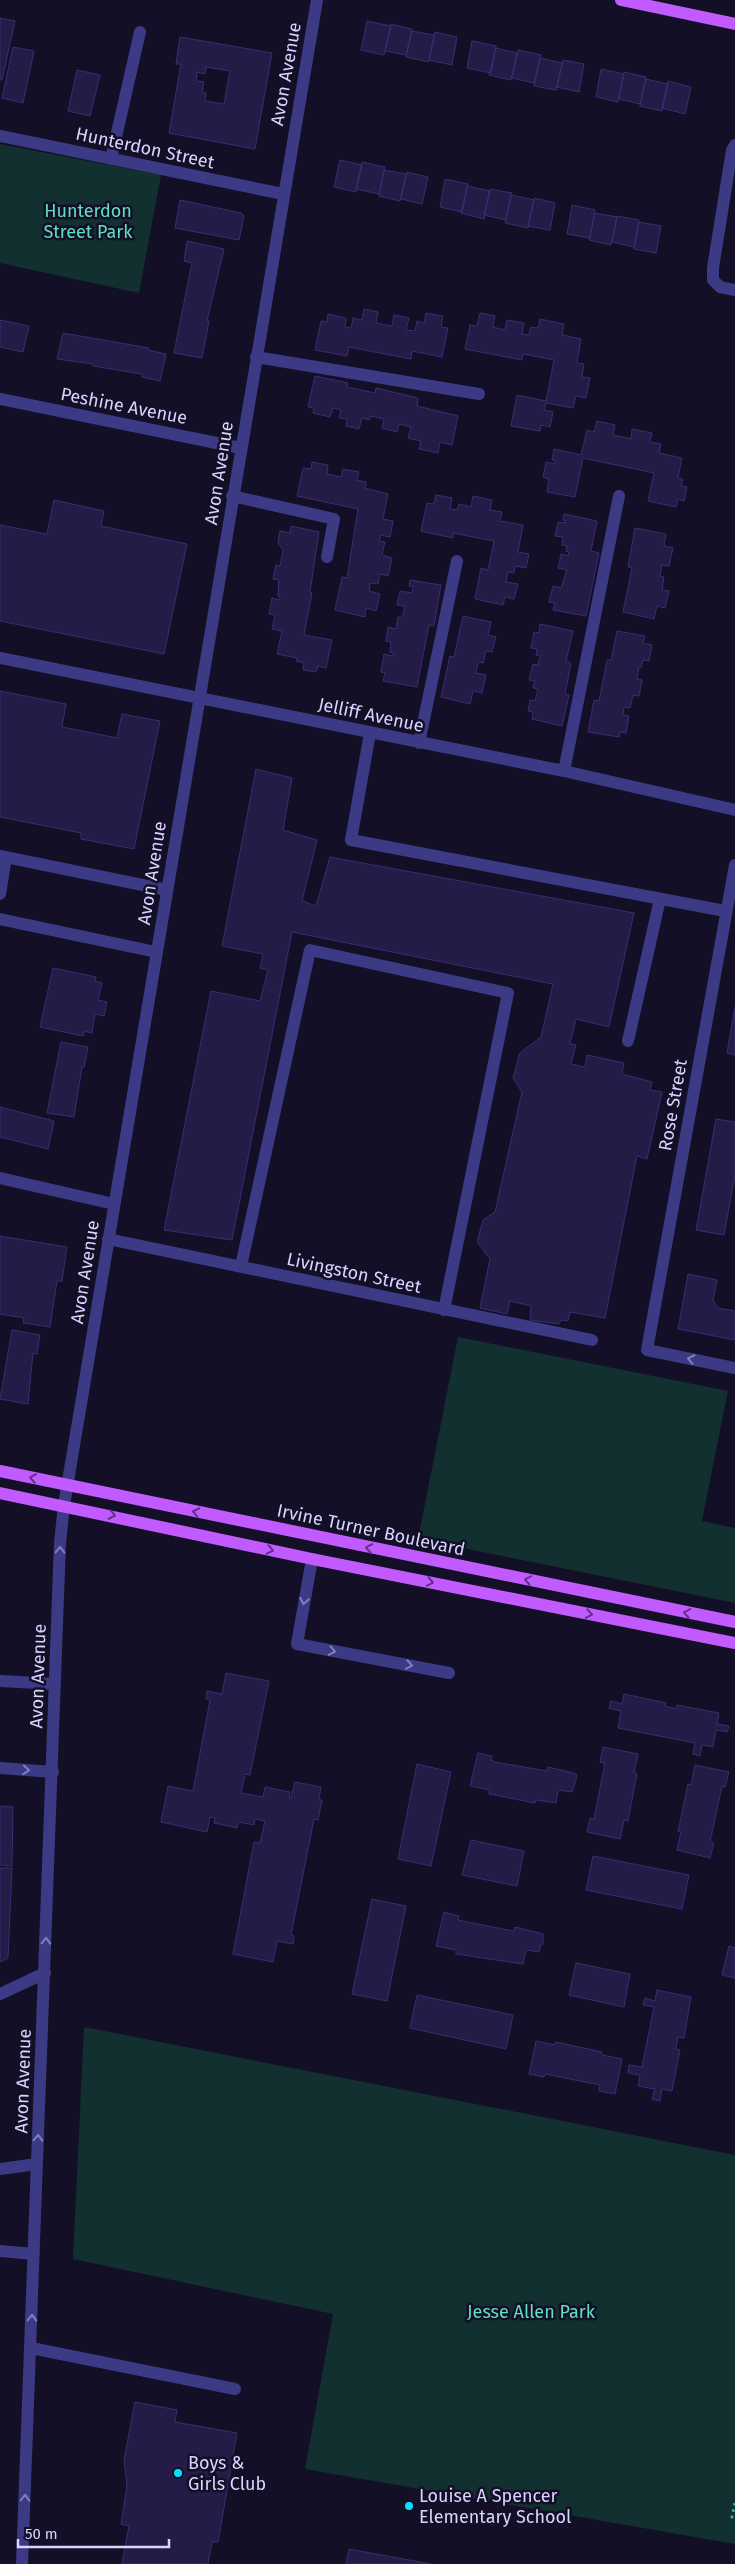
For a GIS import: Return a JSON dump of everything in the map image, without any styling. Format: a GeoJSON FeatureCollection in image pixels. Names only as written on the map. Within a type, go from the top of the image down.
{"type":"FeatureCollection","features":[{"type":"Feature","properties":{"kind":"main road"},"geometry":{"type":"LineString","coordinates":[[621,0],[735,24]]}},
{"type":"Feature","properties":{"kind":"main road","name":"Irvine Turner Boulevard"},"geometry":{"type":"LineString","coordinates":[[0,1471],[735,1622]]}},
{"type":"Feature","properties":{"kind":"main road"},"geometry":{"type":"LineString","coordinates":[[0,1493],[64,1505],[312,1559],[735,1643]]}},
{"type":"Feature","properties":{"kind":"street","name":"Avon Avenue"},"geometry":{"type":"LineString","coordinates":[[22,2564],[53,1772],[60,1542],[64,1505],[240,448],[317,0]]}},
{"type":"Feature","properties":{"kind":"street"},"geometry":{"type":"LineString","coordinates":[[111,159],[140,32]]}},
{"type":"Feature","properties":{"kind":"street","name":"Hunterdon Street"},"geometry":{"type":"LineString","coordinates":[[0,136],[283,194]]}},
{"type":"Feature","properties":{"kind":"street"},"geometry":{"type":"LineString","coordinates":[[735,145],[732,150],[713,268],[713,280],[720,287],[735,290]]}},
{"type":"Feature","properties":{"kind":"street"},"geometry":{"type":"LineString","coordinates":[[256,357],[479,394]]}},
{"type":"Feature","properties":{"kind":"street","name":"Peshine Avenue"},"geometry":{"type":"LineString","coordinates":[[0,399],[240,448]]}},
{"type":"Feature","properties":{"kind":"street"},"geometry":{"type":"LineString","coordinates":[[232,496],[334,519],[327,557]]}},
{"type":"Feature","properties":{"kind":"street"},"geometry":{"type":"LineString","coordinates":[[564,772],[619,496]]}},
{"type":"Feature","properties":{"kind":"street"},"geometry":{"type":"LineString","coordinates":[[419,743],[457,561]]}},
{"type":"Feature","properties":{"kind":"street","name":"Jelliff Avenue"},"geometry":{"type":"LineString","coordinates":[[0,658],[564,772],[735,810]]}},
{"type":"Feature","properties":{"kind":"street"},"geometry":{"type":"LineString","coordinates":[[370,733],[351,840],[725,911]]}},
{"type":"Feature","properties":{"kind":"street"},"geometry":{"type":"LineString","coordinates":[[0,894],[3,856],[167,890]]}},
{"type":"Feature","properties":{"kind":"street","name":"Rose Street"},"geometry":{"type":"LineString","coordinates":[[735,865],[725,911],[647,1350],[735,1368]]}},
{"type":"Feature","properties":{"kind":"street"},"geometry":{"type":"LineString","coordinates":[[628,1041],[660,899]]}},
{"type":"Feature","properties":{"kind":"street"},"geometry":{"type":"LineString","coordinates":[[0,919],[156,952]]}},
{"type":"Feature","properties":{"kind":"street"},"geometry":{"type":"LineString","coordinates":[[241,1266],[310,950],[508,993],[444,1310]]}},
{"type":"Feature","properties":{"kind":"street"},"geometry":{"type":"LineString","coordinates":[[0,1178],[114,1204]]}},
{"type":"Feature","properties":{"kind":"street","name":"Livingston Street"},"geometry":{"type":"LineString","coordinates":[[108,1239],[592,1340]]}},
{"type":"Feature","properties":{"kind":"street"},"geometry":{"type":"LineString","coordinates":[[312,1559],[297,1644],[449,1673]]}},
{"type":"Feature","properties":{"kind":"street"},"geometry":{"type":"LineString","coordinates":[[0,1680],[56,1684]]}},
{"type":"Feature","properties":{"kind":"street"},"geometry":{"type":"LineString","coordinates":[[0,1768],[53,1772]]}},
{"type":"Feature","properties":{"kind":"street"},"geometry":{"type":"LineString","coordinates":[[0,1994],[45,1973]]}},
{"type":"Feature","properties":{"kind":"street"},"geometry":{"type":"LineString","coordinates":[[0,2169],[38,2164]]}},
{"type":"Feature","properties":{"kind":"street"},"geometry":{"type":"LineString","coordinates":[[0,2251],[34,2254]]}},
{"type":"Feature","properties":{"kind":"street"},"geometry":{"type":"LineString","coordinates":[[31,2348],[235,2389]]}},
{"type":"Feature","properties":{"kind":"path"},"geometry":{"type":"LineString","coordinates":[[735,2503],[732,2517],[735,2517]]}},
{"type":"Feature","properties":{"kind":"green space","name":"Hunterdon Street Park"},"geometry":{"type":"Polygon","coordinates":[[[0,144],[161,175],[139,293],[0,263],[0,144]]]}},
{"type":"Feature","properties":{"kind":"green space"},"geometry":{"type":"Polygon","coordinates":[[[458,1337],[728,1391],[702,1521],[735,1528],[735,1603],[418,1539],[458,1337]]]}},
{"type":"Feature","properties":{"kind":"green space","name":"Jesse Allen Park"},"geometry":{"type":"Polygon","coordinates":[[[84,2027],[735,2155],[735,2544],[305,2469],[333,2314],[73,2259],[84,2027]]]}},
{"type":"Feature","properties":{"kind":"building"},"geometry":{"type":"Polygon","coordinates":[[[0,18],[15,21],[2,80],[0,80],[0,18]]]}},
{"type":"Feature","properties":{"kind":"building"},"geometry":{"type":"Polygon","coordinates":[[[367,21],[391,26],[384,55],[361,50],[367,21]]]}},
{"type":"Feature","properties":{"kind":"building"},"geometry":{"type":"Polygon","coordinates":[[[391,24],[412,29],[406,55],[385,51],[391,24]]]}},
{"type":"Feature","properties":{"kind":"building"},"geometry":{"type":"Polygon","coordinates":[[[412,31],[434,35],[429,62],[406,57],[412,31]]]}},
{"type":"Feature","properties":{"kind":"building"},"geometry":{"type":"Polygon","coordinates":[[[435,32],[457,37],[452,65],[429,60],[435,32]]]}},
{"type":"Feature","properties":{"kind":"building"},"geometry":{"type":"Polygon","coordinates":[[[180,37],[272,53],[255,149],[169,133],[181,64],[176,64],[180,37]],[[206,67],[205,74],[197,72],[196,81],[204,82],[202,92],[206,93],[205,101],[224,104],[230,71],[206,67]]]}},
{"type":"Feature","properties":{"kind":"building"},"geometry":{"type":"Polygon","coordinates":[[[472,41],[496,46],[491,73],[467,68],[472,41]]]}},
{"type":"Feature","properties":{"kind":"building"},"geometry":{"type":"Polygon","coordinates":[[[13,47],[34,51],[23,103],[2,98],[13,47]]]}},
{"type":"Feature","properties":{"kind":"building"},"geometry":{"type":"Polygon","coordinates":[[[496,48],[517,53],[511,80],[489,75],[496,48]]]}},
{"type":"Feature","properties":{"kind":"building"},"geometry":{"type":"Polygon","coordinates":[[[518,50],[541,55],[534,83],[512,78],[518,50]]]}},
{"type":"Feature","properties":{"kind":"building"},"geometry":{"type":"Polygon","coordinates":[[[540,58],[562,63],[556,90],[534,86],[540,58]]]}},
{"type":"Feature","properties":{"kind":"building"},"geometry":{"type":"Polygon","coordinates":[[[563,60],[584,64],[579,92],[557,87],[563,60]]]}},
{"type":"Feature","properties":{"kind":"building"},"geometry":{"type":"Polygon","coordinates":[[[601,69],[624,74],[618,102],[596,97],[601,69]]]}},
{"type":"Feature","properties":{"kind":"building"},"geometry":{"type":"Polygon","coordinates":[[[77,70],[100,75],[90,116],[68,111],[77,70]]]}},
{"type":"Feature","properties":{"kind":"building"},"geometry":{"type":"Polygon","coordinates":[[[624,72],[646,77],[640,104],[619,99],[624,72]]]}},
{"type":"Feature","properties":{"kind":"building"},"geometry":{"type":"Polygon","coordinates":[[[646,79],[668,84],[662,111],[640,106],[646,79]]]}},
{"type":"Feature","properties":{"kind":"building"},"geometry":{"type":"Polygon","coordinates":[[[668,81],[691,87],[685,114],[662,108],[668,81]]]}},
{"type":"Feature","properties":{"kind":"building"},"geometry":{"type":"Polygon","coordinates":[[[340,160],[362,165],[356,192],[334,187],[340,160]]]}},
{"type":"Feature","properties":{"kind":"building"},"geometry":{"type":"Polygon","coordinates":[[[362,162],[385,167],[379,194],[356,189],[362,162]]]}},
{"type":"Feature","properties":{"kind":"building"},"geometry":{"type":"Polygon","coordinates":[[[384,170],[406,174],[400,201],[379,196],[384,170]]]}},
{"type":"Feature","properties":{"kind":"building"},"geometry":{"type":"Polygon","coordinates":[[[407,172],[428,177],[422,204],[401,199],[407,172]]]}},
{"type":"Feature","properties":{"kind":"building"},"geometry":{"type":"Polygon","coordinates":[[[445,179],[468,184],[462,212],[440,207],[445,179]]]}},
{"type":"Feature","properties":{"kind":"building"},"geometry":{"type":"Polygon","coordinates":[[[467,186],[490,191],[484,219],[461,213],[467,186]]]}},
{"type":"Feature","properties":{"kind":"building"},"geometry":{"type":"Polygon","coordinates":[[[490,189],[512,193],[506,220],[484,215],[490,189]]]}},
{"type":"Feature","properties":{"kind":"building"},"geometry":{"type":"Polygon","coordinates":[[[511,195],[534,200],[528,228],[505,223],[511,195]]]}},
{"type":"Feature","properties":{"kind":"building"},"geometry":{"type":"Polygon","coordinates":[[[534,198],[555,203],[550,230],[528,226],[534,198]]]}},
{"type":"Feature","properties":{"kind":"building"},"geometry":{"type":"Polygon","coordinates":[[[180,200],[241,213],[244,216],[239,240],[175,228],[180,200]]]}},
{"type":"Feature","properties":{"kind":"building"},"geometry":{"type":"Polygon","coordinates":[[[572,205],[595,210],[590,238],[567,234],[572,205]]]}},
{"type":"Feature","properties":{"kind":"building"},"geometry":{"type":"Polygon","coordinates":[[[595,213],[617,217],[611,245],[589,240],[595,213]]]}},
{"type":"Feature","properties":{"kind":"building"},"geometry":{"type":"Polygon","coordinates":[[[617,216],[639,220],[634,247],[612,242],[617,216]]]}},
{"type":"Feature","properties":{"kind":"building"},"geometry":{"type":"Polygon","coordinates":[[[639,222],[661,226],[656,253],[634,249],[639,222]]]}},
{"type":"Feature","properties":{"kind":"building"},"geometry":{"type":"Polygon","coordinates":[[[187,241],[224,249],[207,321],[209,321],[202,358],[174,353],[192,263],[184,261],[187,241]]]}},
{"type":"Feature","properties":{"kind":"building"},"geometry":{"type":"Polygon","coordinates":[[[364,309],[378,312],[376,323],[392,326],[394,315],[409,318],[406,330],[415,331],[417,321],[424,323],[426,313],[443,316],[441,327],[448,328],[442,357],[412,351],[411,359],[349,347],[347,356],[315,350],[321,321],[327,322],[328,314],[346,318],[345,327],[351,328],[353,318],[362,320],[364,309]]]}},
{"type":"Feature","properties":{"kind":"building"},"geometry":{"type":"Polygon","coordinates":[[[480,313],[495,316],[493,327],[505,330],[507,320],[524,323],[522,334],[529,335],[531,327],[538,328],[540,319],[564,324],[562,335],[581,339],[577,363],[584,364],[582,377],[590,378],[586,398],[576,396],[573,408],[546,403],[544,410],[553,412],[550,427],[541,425],[540,431],[511,426],[517,395],[546,401],[554,360],[523,354],[522,360],[465,349],[470,325],[477,326],[480,313]]]}},
{"type":"Feature","properties":{"kind":"building"},"geometry":{"type":"Polygon","coordinates":[[[0,320],[29,326],[23,352],[0,347],[0,320]]]}},
{"type":"Feature","properties":{"kind":"building"},"geometry":{"type":"Polygon","coordinates":[[[63,333],[149,348],[148,350],[166,354],[160,381],[142,377],[142,374],[57,359],[63,333]]]}},
{"type":"Feature","properties":{"kind":"building"},"geometry":{"type":"Polygon","coordinates":[[[315,376],[348,383],[347,387],[375,393],[376,388],[418,398],[417,406],[458,416],[452,445],[440,442],[438,453],[419,449],[421,441],[408,438],[411,427],[399,424],[397,432],[382,428],[384,419],[370,416],[370,420],[362,418],[359,429],[346,426],[347,419],[339,418],[341,410],[333,408],[330,417],[313,413],[314,408],[308,407],[315,376]]]}},
{"type":"Feature","properties":{"kind":"building"},"geometry":{"type":"Polygon","coordinates":[[[597,421],[615,425],[613,435],[631,439],[632,429],[652,433],[650,442],[661,444],[659,453],[682,458],[678,478],[683,479],[681,486],[687,487],[684,501],[678,499],[676,507],[648,501],[654,473],[583,458],[575,497],[547,492],[549,479],[543,477],[546,462],[555,464],[555,460],[552,460],[554,449],[581,455],[587,430],[594,432],[597,421]]]}},
{"type":"Feature","properties":{"kind":"building"},"geometry":{"type":"Polygon","coordinates":[[[312,462],[328,465],[327,474],[341,477],[343,469],[359,472],[357,480],[366,482],[365,488],[388,494],[383,519],[393,521],[390,537],[381,535],[379,541],[385,542],[382,555],[392,558],[388,576],[380,574],[378,584],[370,583],[369,591],[380,594],[376,611],[366,608],[365,617],[335,610],[342,577],[347,578],[358,509],[297,496],[303,468],[311,469],[312,462]]]}},
{"type":"Feature","properties":{"kind":"building"},"geometry":{"type":"Polygon","coordinates":[[[436,495],[452,498],[450,509],[457,510],[459,504],[471,507],[473,496],[492,500],[490,510],[502,512],[500,521],[523,525],[518,552],[529,554],[526,568],[515,566],[514,573],[508,572],[506,582],[518,584],[514,599],[505,597],[503,605],[475,599],[481,568],[488,570],[494,541],[453,533],[453,538],[421,531],[427,503],[434,504],[436,495]]]}},
{"type":"Feature","properties":{"kind":"building"},"geometry":{"type":"Polygon","coordinates":[[[54,500],[104,511],[101,526],[187,544],[164,654],[0,621],[0,525],[47,534],[54,500]]]}},
{"type":"Feature","properties":{"kind":"building"},"geometry":{"type":"Polygon","coordinates":[[[564,514],[597,521],[591,551],[599,553],[586,616],[553,610],[555,603],[549,602],[553,586],[561,588],[567,570],[558,568],[561,554],[568,556],[567,546],[562,545],[563,537],[555,536],[558,522],[566,523],[563,520],[564,514]]]}},
{"type":"Feature","properties":{"kind":"building"},"geometry":{"type":"Polygon","coordinates":[[[291,526],[319,532],[310,592],[312,593],[304,635],[332,640],[326,668],[318,666],[316,672],[303,670],[304,663],[296,661],[297,658],[277,654],[282,631],[272,629],[275,615],[269,614],[272,598],[280,600],[278,596],[279,580],[273,579],[276,565],[280,566],[283,550],[278,543],[280,531],[290,533],[291,526]]]}},
{"type":"Feature","properties":{"kind":"building"},"geometry":{"type":"Polygon","coordinates":[[[635,528],[666,534],[664,546],[673,548],[669,566],[662,565],[660,576],[664,577],[662,590],[669,591],[665,608],[657,606],[654,619],[623,612],[632,568],[628,567],[635,528]]]}},
{"type":"Feature","properties":{"kind":"building"},"geometry":{"type":"Polygon","coordinates":[[[410,580],[441,585],[434,626],[429,625],[417,687],[383,681],[385,673],[381,672],[384,654],[393,656],[394,653],[390,652],[391,642],[386,641],[388,627],[396,629],[398,617],[402,618],[405,606],[397,605],[400,591],[412,593],[413,587],[409,586],[410,580]]]}},
{"type":"Feature","properties":{"kind":"building"},"geometry":{"type":"Polygon","coordinates":[[[463,616],[491,622],[488,635],[496,637],[492,652],[486,651],[483,663],[478,662],[476,673],[486,675],[482,693],[473,691],[470,704],[441,697],[450,656],[454,657],[463,616]]]}},
{"type":"Feature","properties":{"kind":"building"},"geometry":{"type":"Polygon","coordinates":[[[540,624],[573,631],[566,661],[571,663],[565,694],[569,695],[562,726],[532,719],[533,712],[528,711],[530,700],[535,701],[538,689],[533,688],[535,681],[529,680],[533,664],[538,665],[540,656],[536,655],[537,649],[531,648],[534,632],[539,633],[540,624]]]}},
{"type":"Feature","properties":{"kind":"building"},"geometry":{"type":"Polygon","coordinates":[[[617,631],[645,636],[643,643],[652,645],[649,661],[643,660],[641,668],[639,667],[637,679],[642,680],[639,696],[633,695],[630,708],[624,707],[623,715],[629,716],[626,733],[620,732],[619,737],[588,732],[594,700],[599,701],[607,660],[611,660],[617,631]]]}},
{"type":"Feature","properties":{"kind":"building"},"geometry":{"type":"Polygon","coordinates":[[[0,691],[66,704],[62,727],[117,738],[122,714],[160,721],[134,849],[81,839],[81,833],[0,817],[0,691]]]}},
{"type":"Feature","properties":{"kind":"building"},"geometry":{"type":"Polygon","coordinates":[[[256,769],[292,778],[283,830],[317,840],[302,901],[316,906],[330,857],[634,913],[609,1027],[576,1019],[570,1044],[576,1045],[571,1064],[585,1067],[587,1055],[624,1063],[622,1074],[652,1082],[650,1090],[662,1092],[647,1159],[637,1156],[605,1318],[570,1312],[568,1321],[561,1320],[559,1324],[530,1320],[531,1306],[510,1301],[507,1314],[480,1308],[490,1259],[477,1242],[483,1220],[495,1212],[522,1092],[513,1078],[520,1053],[541,1037],[553,984],[292,932],[232,1240],[164,1230],[211,991],[260,1001],[268,970],[260,968],[263,954],[222,946],[256,769]]]}},
{"type":"Feature","properties":{"kind":"building"},"geometry":{"type":"Polygon","coordinates":[[[53,968],[96,977],[95,981],[102,983],[98,1000],[107,1002],[104,1016],[95,1014],[92,1033],[84,1031],[83,1036],[40,1027],[53,968]]]}},
{"type":"Feature","properties":{"kind":"building"},"geometry":{"type":"Polygon","coordinates":[[[735,1007],[735,1055],[727,1053],[735,1007]]]}},
{"type":"Feature","properties":{"kind":"building"},"geometry":{"type":"Polygon","coordinates":[[[61,1042],[88,1047],[84,1067],[82,1067],[74,1117],[47,1113],[61,1042]]]}},
{"type":"Feature","properties":{"kind":"building"},"geometry":{"type":"Polygon","coordinates":[[[0,1107],[54,1121],[48,1149],[0,1137],[0,1107]]]}},
{"type":"Feature","properties":{"kind":"building"},"geometry":{"type":"Polygon","coordinates":[[[716,1119],[735,1122],[735,1175],[724,1235],[696,1230],[716,1119]]]}},
{"type":"Feature","properties":{"kind":"building"},"geometry":{"type":"Polygon","coordinates":[[[0,1236],[67,1247],[62,1281],[57,1281],[50,1327],[23,1323],[24,1318],[0,1314],[0,1236]]]}},
{"type":"Feature","properties":{"kind":"building"},"geometry":{"type":"Polygon","coordinates":[[[688,1274],[717,1280],[713,1300],[718,1308],[735,1311],[735,1340],[678,1329],[688,1274]]]}},
{"type":"Feature","properties":{"kind":"building"},"geometry":{"type":"Polygon","coordinates":[[[12,1330],[40,1335],[37,1354],[33,1353],[28,1404],[0,1399],[12,1330]]]}},
{"type":"Feature","properties":{"kind":"building"},"geometry":{"type":"Polygon","coordinates":[[[226,1673],[269,1681],[250,1775],[245,1774],[241,1793],[263,1797],[265,1787],[290,1792],[289,1798],[291,1798],[295,1782],[321,1787],[319,1800],[322,1800],[318,1820],[314,1819],[291,1935],[294,1936],[293,1944],[277,1941],[273,1962],[233,1954],[254,1842],[260,1843],[265,1821],[255,1819],[254,1825],[238,1822],[237,1828],[214,1823],[215,1818],[210,1817],[207,1832],[161,1822],[168,1786],[193,1791],[210,1700],[206,1699],[207,1691],[222,1694],[226,1673]]]}},
{"type":"Feature","properties":{"kind":"building"},"geometry":{"type":"Polygon","coordinates":[[[624,1694],[666,1703],[665,1706],[677,1709],[677,1705],[719,1713],[717,1724],[729,1726],[727,1732],[716,1730],[713,1747],[702,1745],[700,1756],[693,1754],[695,1743],[618,1728],[621,1711],[609,1708],[611,1701],[622,1704],[624,1694]]]}},
{"type":"Feature","properties":{"kind":"building"},"geometry":{"type":"Polygon","coordinates":[[[603,1747],[638,1754],[634,1773],[637,1774],[628,1821],[624,1820],[620,1839],[587,1832],[590,1818],[594,1819],[605,1763],[600,1762],[603,1747]]]}},
{"type":"Feature","properties":{"kind":"building"},"geometry":{"type":"Polygon","coordinates":[[[478,1753],[492,1756],[491,1760],[495,1762],[547,1771],[548,1767],[574,1773],[577,1775],[572,1792],[558,1790],[556,1803],[536,1800],[535,1803],[489,1794],[490,1790],[470,1786],[478,1753]]]}},
{"type":"Feature","properties":{"kind":"building"},"geometry":{"type":"Polygon","coordinates":[[[417,1764],[451,1772],[431,1866],[398,1859],[417,1764]]]}},
{"type":"Feature","properties":{"kind":"building"},"geometry":{"type":"Polygon","coordinates":[[[695,1765],[729,1772],[725,1787],[722,1786],[710,1842],[714,1843],[710,1858],[677,1850],[681,1832],[678,1831],[688,1784],[691,1785],[695,1765]]]}},
{"type":"Feature","properties":{"kind":"building"},"geometry":{"type":"Polygon","coordinates":[[[0,1806],[13,1807],[12,1866],[0,1865],[0,1806]]]}},
{"type":"Feature","properties":{"kind":"building"},"geometry":{"type":"Polygon","coordinates":[[[471,1840],[524,1851],[517,1886],[462,1875],[471,1840]]]}},
{"type":"Feature","properties":{"kind":"building"},"geometry":{"type":"Polygon","coordinates":[[[593,1856],[689,1875],[682,1909],[586,1890],[593,1856]]]}},
{"type":"Feature","properties":{"kind":"building"},"geometry":{"type":"Polygon","coordinates":[[[0,1868],[12,1868],[8,1958],[0,1962],[0,1868]]]}},
{"type":"Feature","properties":{"kind":"building"},"geometry":{"type":"Polygon","coordinates":[[[372,1899],[406,1906],[387,2001],[352,1994],[372,1899]]]}},
{"type":"Feature","properties":{"kind":"building"},"geometry":{"type":"Polygon","coordinates":[[[444,1912],[459,1916],[458,1920],[514,1931],[515,1927],[543,1934],[543,1944],[541,1944],[539,1952],[526,1950],[523,1964],[456,1954],[456,1950],[436,1946],[444,1912]]]}},
{"type":"Feature","properties":{"kind":"building"},"geometry":{"type":"Polygon","coordinates":[[[729,1946],[735,1948],[735,1978],[722,1975],[729,1946]]]}},
{"type":"Feature","properties":{"kind":"building"},"geometry":{"type":"Polygon","coordinates":[[[576,1963],[630,1974],[624,2007],[569,1995],[576,1963]]]}},
{"type":"Feature","properties":{"kind":"building"},"geometry":{"type":"Polygon","coordinates":[[[657,1990],[691,1997],[684,2038],[678,2037],[676,2049],[680,2050],[672,2091],[662,2089],[660,2101],[652,2099],[655,2089],[638,2086],[640,2075],[628,2073],[629,2065],[642,2067],[654,2007],[643,2005],[645,1998],[655,2001],[657,1990]]]}},
{"type":"Feature","properties":{"kind":"building"},"geometry":{"type":"Polygon","coordinates":[[[417,1995],[513,2015],[506,2049],[410,2028],[417,1995]]]}},
{"type":"Feature","properties":{"kind":"building"},"geometry":{"type":"Polygon","coordinates":[[[536,2041],[555,2045],[556,2042],[602,2052],[602,2055],[622,2059],[615,2094],[599,2091],[600,2085],[545,2074],[544,2077],[529,2074],[536,2041]]]}},
{"type":"Feature","properties":{"kind":"building","name":"Boys & Girls Club"},"geometry":{"type":"Polygon","coordinates":[[[135,2402],[177,2410],[175,2422],[237,2433],[218,2542],[212,2542],[208,2564],[122,2564],[129,2526],[121,2524],[127,2486],[124,2460],[135,2402]]]}},
{"type":"Feature","properties":{"kind":"building"},"geometry":{"type":"Polygon","coordinates":[[[349,2549],[431,2564],[346,2564],[349,2549]]]}},
{"type":"Feature","properties":{"kind":"place","name":"Boys & Girls Club"},"geometry":{"type":"Point","coordinates":[178,2473]}},
{"type":"Feature","properties":{"kind":"place","name":"Louise A Spencer Elementary School"},"geometry":{"type":"Point","coordinates":[409,2506]}}]}
